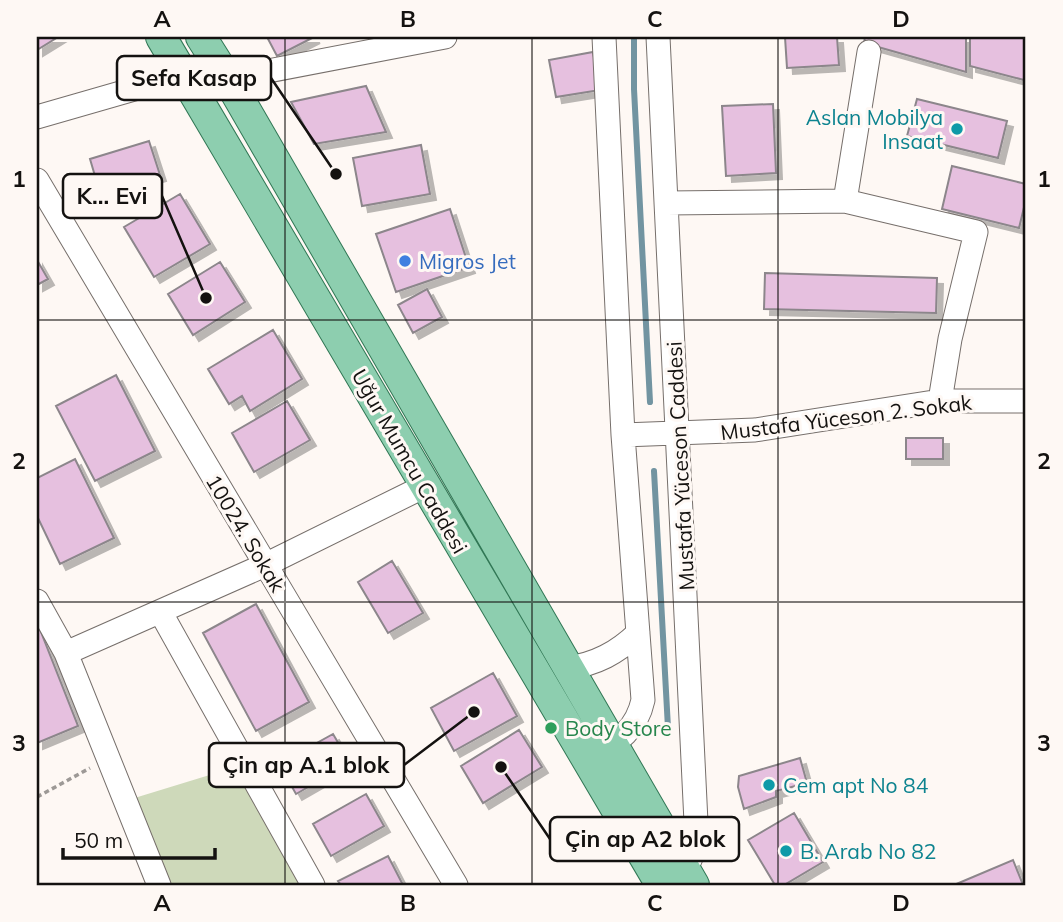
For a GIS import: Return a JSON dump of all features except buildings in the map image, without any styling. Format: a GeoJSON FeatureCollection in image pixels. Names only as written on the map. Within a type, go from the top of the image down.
{"type":"FeatureCollection","features":[{"type":"Feature","properties":{"kind":"main road","name":"Uğur Mumcu Caddesi"},"geometry":{"type":"LineString","coordinates":[[161,37],[587,761],[677,881]]}},
{"type":"Feature","properties":{"kind":"main road","name":"Uğur Mumcu Caddesi"},"geometry":{"type":"LineString","coordinates":[[201,37],[612,744],[677,881]]}},
{"type":"Feature","properties":{"kind":"street"},"geometry":{"type":"LineString","coordinates":[[230,83],[247,75],[445,37]]}},
{"type":"Feature","properties":{"kind":"street"},"geometry":{"type":"LineString","coordinates":[[587,761],[631,730],[640,711],[642,690],[623,435],[604,37]]}},
{"type":"Feature","properties":{"kind":"street","name":"Mustafa Yüceson Caddesi"},"geometry":{"type":"LineString","coordinates":[[658,37],[697,843],[677,881]]}},
{"type":"Feature","properties":{"kind":"street"},"geometry":{"type":"LineString","coordinates":[[845,201],[869,52]]}},
{"type":"Feature","properties":{"kind":"street"},"geometry":{"type":"LineString","coordinates":[[37,117],[183,75]]}},
{"type":"Feature","properties":{"kind":"street","name":"10024. Sokak"},"geometry":{"type":"LineString","coordinates":[[37,180],[456,885]]}},
{"type":"Feature","properties":{"kind":"street"},"geometry":{"type":"LineString","coordinates":[[666,203],[845,201],[976,232],[950,340],[940,401]]}},
{"type":"Feature","properties":{"kind":"street","name":"Mustafa Yüceson 2. Sokak"},"geometry":{"type":"LineString","coordinates":[[623,435],[755,430],[940,401],[1026,401]]}},
{"type":"Feature","properties":{"kind":"street"},"geometry":{"type":"LineString","coordinates":[[66,653],[265,565],[425,486]]}},
{"type":"Feature","properties":{"kind":"street"},"geometry":{"type":"LineString","coordinates":[[37,601],[66,653],[159,885]]}},
{"type":"Feature","properties":{"kind":"street"},"geometry":{"type":"LineString","coordinates":[[161,613],[313,885]]}},
{"type":"Feature","properties":{"kind":"street"},"geometry":{"type":"LineString","coordinates":[[568,668],[609,656],[638,633]]}},
{"type":"Feature","properties":{"kind":"path"},"geometry":{"type":"LineString","coordinates":[[37,797],[108,759]]}},
{"type":"Feature","properties":{"kind":"green space"},"geometry":{"type":"Polygon","coordinates":[[[239,766],[303,882],[296,885],[163,885],[128,800],[239,766]]]}},
{"type":"Feature","properties":{"kind":"waterway"},"geometry":{"type":"LineString","coordinates":[[634,37],[634,89],[650,402]]}},
{"type":"Feature","properties":{"kind":"waterway"},"geometry":{"type":"LineString","coordinates":[[654,471],[668,728]]}},
{"type":"Feature","properties":{"kind":"place","name":"Aslan Mobilya Insaat"},"geometry":{"type":"Point","coordinates":[957,129]}},
{"type":"Feature","properties":{"kind":"place","name":"Sefa Kasap"},"geometry":{"type":"Point","coordinates":[336,174]}},
{"type":"Feature","properties":{"kind":"place","name":"Migros Jet"},"geometry":{"type":"Point","coordinates":[405,261]}},
{"type":"Feature","properties":{"kind":"place","name":"K... Evi"},"geometry":{"type":"Point","coordinates":[206,298]}},
{"type":"Feature","properties":{"kind":"place","name":"Çin ap A.1 blok"},"geometry":{"type":"Point","coordinates":[474,712]}},
{"type":"Feature","properties":{"kind":"place","name":"Body Store"},"geometry":{"type":"Point","coordinates":[551,728]}},
{"type":"Feature","properties":{"kind":"place","name":"Çin ap A2 blok"},"geometry":{"type":"Point","coordinates":[501,767]}},
{"type":"Feature","properties":{"kind":"place","name":"Cem apt No 84"},"geometry":{"type":"Point","coordinates":[769,785]}},
{"type":"Feature","properties":{"kind":"place","name":"B. Arab No 82"},"geometry":{"type":"Point","coordinates":[786,851]}}]}
